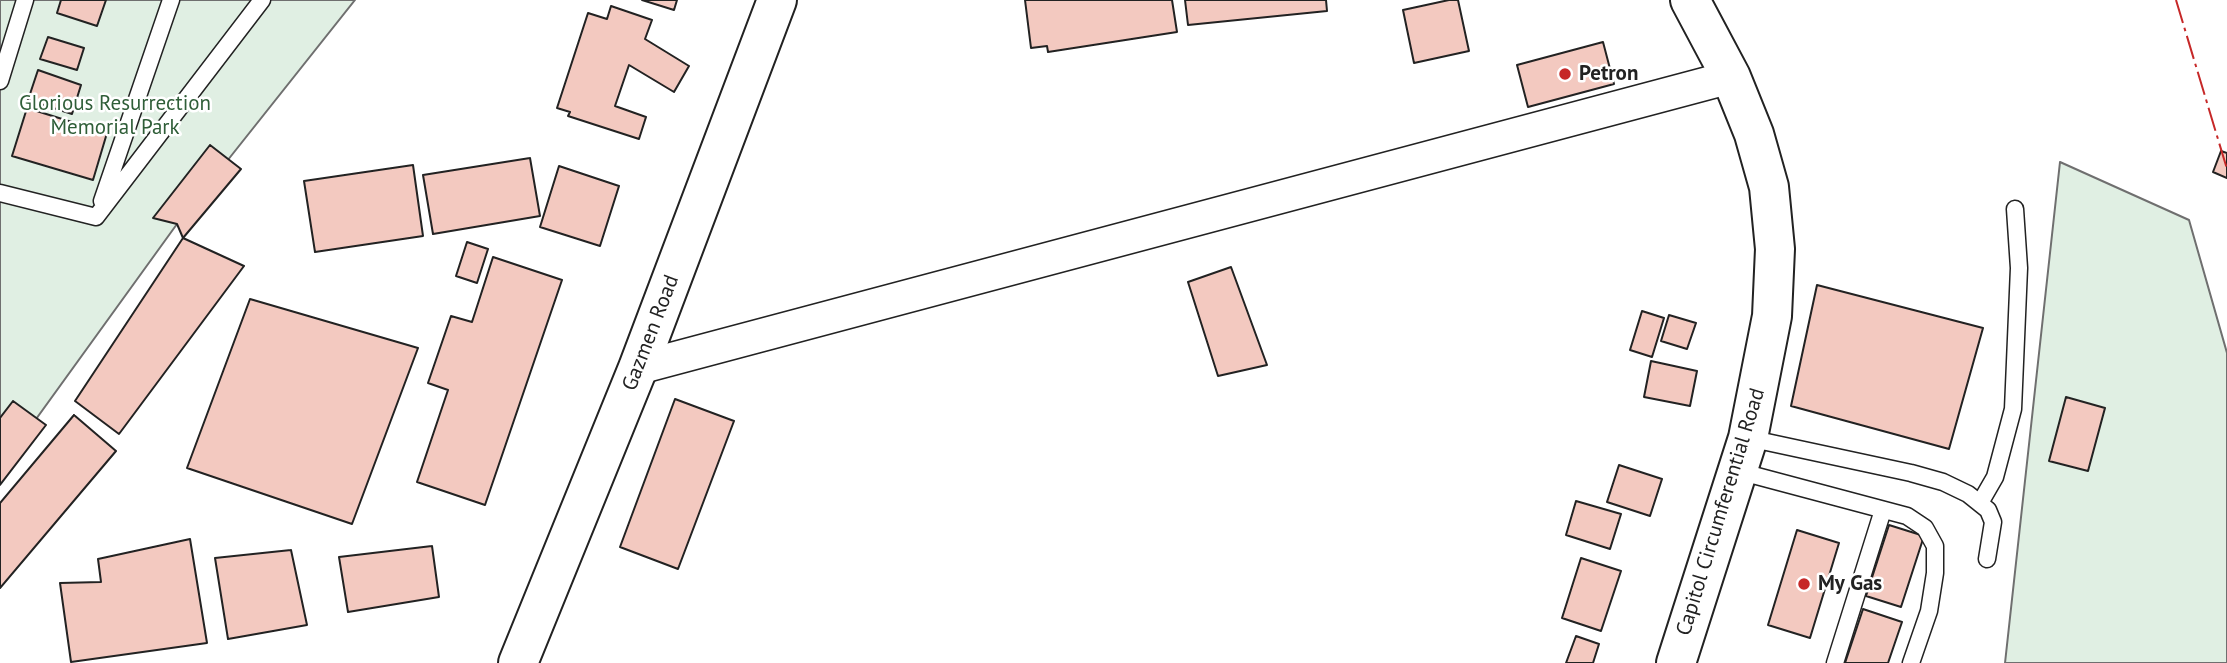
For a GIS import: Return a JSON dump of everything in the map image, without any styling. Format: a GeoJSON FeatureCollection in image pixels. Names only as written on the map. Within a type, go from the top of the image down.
{"type":"FeatureCollection","features":[{"type":"Feature","properties":{"kind":"street","name":"Gazmen Road"},"geometry":{"type":"LineString","coordinates":[[518,663],[638,368],[777,0]]}},
{"type":"Feature","properties":{"kind":"street","name":"Capitol Circumferential Road"},"geometry":{"type":"LineString","coordinates":[[1680,662],[1743,455],[1772,316],[1774,249],[1769,187],[1754,134],[1731,77],[1690,0]]}},
{"type":"Feature","properties":{"kind":"street"},"geometry":{"type":"LineString","coordinates":[[638,368],[1731,77]]}},
{"type":"Feature","properties":{"kind":"lane"},"geometry":{"type":"LineString","coordinates":[[0,81],[25,0]]}},
{"type":"Feature","properties":{"kind":"lane"},"geometry":{"type":"LineString","coordinates":[[96,217],[171,0]]}},
{"type":"Feature","properties":{"kind":"lane"},"geometry":{"type":"LineString","coordinates":[[96,217],[262,0]]}},
{"type":"Feature","properties":{"kind":"lane"},"geometry":{"type":"LineString","coordinates":[[0,193],[96,217]]}},
{"type":"Feature","properties":{"kind":"lane"},"geometry":{"type":"LineString","coordinates":[[1980,503],[1994,477],[2012,409],[2019,268],[2015,209]]}},
{"type":"Feature","properties":{"kind":"lane"},"geometry":{"type":"LineString","coordinates":[[1743,455],[1943,482],[1988,510],[1993,522],[1987,559]]}},
{"type":"Feature","properties":{"kind":"lane"},"geometry":{"type":"LineString","coordinates":[[1743,455],[1883,510],[1908,516],[1924,528],[1935,546],[1936,573],[1929,611],[1911,663]]}},
{"type":"Feature","properties":{"kind":"lane"},"geometry":{"type":"LineString","coordinates":[[1835,663],[1883,510]]}},
{"type":"Feature","properties":{"kind":"green space","name":"Glorious Resurrection Memorial Park"},"geometry":{"type":"Polygon","coordinates":[[[0,0],[355,0],[177,224],[0,469],[0,0]]]}},
{"type":"Feature","properties":{"kind":"green space"},"geometry":{"type":"Polygon","coordinates":[[[2060,162],[2189,220],[2227,353],[2227,663],[2005,663],[2060,162]]]}},
{"type":"Feature","properties":{"kind":"building"},"geometry":{"type":"Polygon","coordinates":[[[61,0],[106,0],[97,26],[57,13],[61,0]]]}},
{"type":"Feature","properties":{"kind":"building"},"geometry":{"type":"Polygon","coordinates":[[[642,0],[677,0],[674,10],[642,0]]]}},
{"type":"Feature","properties":{"kind":"building"},"geometry":{"type":"Polygon","coordinates":[[[1025,0],[1172,0],[1177,32],[1048,52],[1047,46],[1031,48],[1025,0]]]}},
{"type":"Feature","properties":{"kind":"building"},"geometry":{"type":"Polygon","coordinates":[[[1185,0],[1326,0],[1327,11],[1188,25],[1185,0]]]}},
{"type":"Feature","properties":{"kind":"building"},"geometry":{"type":"Polygon","coordinates":[[[1458,0],[1469,51],[1414,63],[1403,10],[1458,0]]]}},
{"type":"Feature","properties":{"kind":"building"},"geometry":{"type":"Polygon","coordinates":[[[611,6],[652,20],[645,39],[689,66],[674,92],[629,65],[615,106],[646,117],[639,139],[568,116],[570,112],[557,108],[588,13],[607,19],[611,6]]]}},
{"type":"Feature","properties":{"kind":"building"},"geometry":{"type":"Polygon","coordinates":[[[48,37],[84,48],[77,70],[40,59],[48,37]]]}},
{"type":"Feature","properties":{"kind":"building","name":"Petron"},"geometry":{"type":"Polygon","coordinates":[[[1603,42],[1614,84],[1528,107],[1517,65],[1603,42]]]}},
{"type":"Feature","properties":{"kind":"building"},"geometry":{"type":"Polygon","coordinates":[[[38,70],[81,85],[72,114],[28,100],[38,70]]]}},
{"type":"Feature","properties":{"kind":"building"},"geometry":{"type":"Polygon","coordinates":[[[27,108],[107,133],[93,180],[12,156],[27,108]]]}},
{"type":"Feature","properties":{"kind":"building"},"geometry":{"type":"Polygon","coordinates":[[[210,145],[241,169],[183,238],[177,224],[153,218],[210,145]]]}},
{"type":"Feature","properties":{"kind":"building"},"geometry":{"type":"Polygon","coordinates":[[[2221,151],[2227,153],[2227,178],[2213,172],[2221,151]]]}},
{"type":"Feature","properties":{"kind":"building"},"geometry":{"type":"Polygon","coordinates":[[[530,158],[540,216],[433,234],[423,175],[530,158]]]}},
{"type":"Feature","properties":{"kind":"building"},"geometry":{"type":"Polygon","coordinates":[[[413,165],[423,236],[315,252],[304,181],[413,165]]]}},
{"type":"Feature","properties":{"kind":"building"},"geometry":{"type":"Polygon","coordinates":[[[559,166],[619,186],[600,246],[540,227],[559,166]]]}},
{"type":"Feature","properties":{"kind":"building"},"geometry":{"type":"Polygon","coordinates":[[[183,238],[244,266],[119,434],[75,401],[183,238]]]}},
{"type":"Feature","properties":{"kind":"building"},"geometry":{"type":"Polygon","coordinates":[[[467,242],[488,249],[477,283],[456,276],[467,242]]]}},
{"type":"Feature","properties":{"kind":"building"},"geometry":{"type":"Polygon","coordinates":[[[493,257],[562,280],[485,505],[417,482],[448,390],[428,383],[451,316],[472,322],[493,257]]]}},
{"type":"Feature","properties":{"kind":"building"},"geometry":{"type":"Polygon","coordinates":[[[1231,267],[1267,365],[1218,376],[1188,282],[1231,267]]]}},
{"type":"Feature","properties":{"kind":"building"},"geometry":{"type":"Polygon","coordinates":[[[1817,285],[1983,328],[1949,449],[1791,406],[1817,285]]]}},
{"type":"Feature","properties":{"kind":"building"},"geometry":{"type":"Polygon","coordinates":[[[250,299],[418,348],[352,524],[187,468],[250,299]]]}},
{"type":"Feature","properties":{"kind":"building"},"geometry":{"type":"Polygon","coordinates":[[[1642,311],[1664,318],[1652,357],[1630,350],[1642,311]]]}},
{"type":"Feature","properties":{"kind":"building"},"geometry":{"type":"Polygon","coordinates":[[[1669,315],[1696,323],[1687,349],[1661,341],[1669,315]]]}},
{"type":"Feature","properties":{"kind":"building"},"geometry":{"type":"Polygon","coordinates":[[[1651,361],[1697,371],[1690,406],[1644,397],[1651,361]]]}},
{"type":"Feature","properties":{"kind":"building"},"geometry":{"type":"Polygon","coordinates":[[[2066,397],[2105,408],[2088,471],[2049,461],[2066,397]]]}},
{"type":"Feature","properties":{"kind":"building"},"geometry":{"type":"Polygon","coordinates":[[[675,399],[734,421],[678,569],[620,547],[675,399]]]}},
{"type":"Feature","properties":{"kind":"building"},"geometry":{"type":"Polygon","coordinates":[[[13,401],[46,425],[0,485],[0,418],[13,401]]]}},
{"type":"Feature","properties":{"kind":"building"},"geometry":{"type":"Polygon","coordinates":[[[74,415],[116,451],[0,588],[0,503],[74,415]]]}},
{"type":"Feature","properties":{"kind":"building"},"geometry":{"type":"Polygon","coordinates":[[[1619,465],[1662,479],[1650,516],[1607,502],[1619,465]]]}},
{"type":"Feature","properties":{"kind":"building"},"geometry":{"type":"Polygon","coordinates":[[[1576,501],[1621,514],[1610,549],[1566,535],[1576,501]]]}},
{"type":"Feature","properties":{"kind":"building"},"geometry":{"type":"Polygon","coordinates":[[[1889,525],[1924,536],[1901,607],[1866,596],[1889,525]]]}},
{"type":"Feature","properties":{"kind":"building","name":"My Gas"},"geometry":{"type":"Polygon","coordinates":[[[1797,530],[1839,543],[1810,638],[1768,625],[1797,530]]]}},
{"type":"Feature","properties":{"kind":"building"},"geometry":{"type":"Polygon","coordinates":[[[190,539],[207,643],[71,662],[60,583],[101,582],[98,559],[190,539]]]}},
{"type":"Feature","properties":{"kind":"building"},"geometry":{"type":"Polygon","coordinates":[[[432,546],[439,597],[348,612],[339,557],[432,546]]]}},
{"type":"Feature","properties":{"kind":"building"},"geometry":{"type":"Polygon","coordinates":[[[291,550],[307,625],[228,639],[215,558],[291,550]]]}},
{"type":"Feature","properties":{"kind":"building"},"geometry":{"type":"Polygon","coordinates":[[[1581,558],[1621,571],[1601,631],[1562,618],[1581,558]]]}},
{"type":"Feature","properties":{"kind":"building"},"geometry":{"type":"Polygon","coordinates":[[[1863,609],[1902,622],[1888,663],[1845,663],[1863,609]]]}},
{"type":"Feature","properties":{"kind":"building"},"geometry":{"type":"Polygon","coordinates":[[[1576,636],[1599,644],[1593,663],[1566,663],[1576,636]]]}},
{"type":"Feature","properties":{"kind":"power"},"geometry":{"type":"LineString","coordinates":[[2176,0],[2227,169]]}},
{"type":"Feature","properties":{"kind":"place","name":"Petron"},"geometry":{"type":"Point","coordinates":[1565,74]}},
{"type":"Feature","properties":{"kind":"place","name":"My Gas"},"geometry":{"type":"Point","coordinates":[1804,584]}}]}
